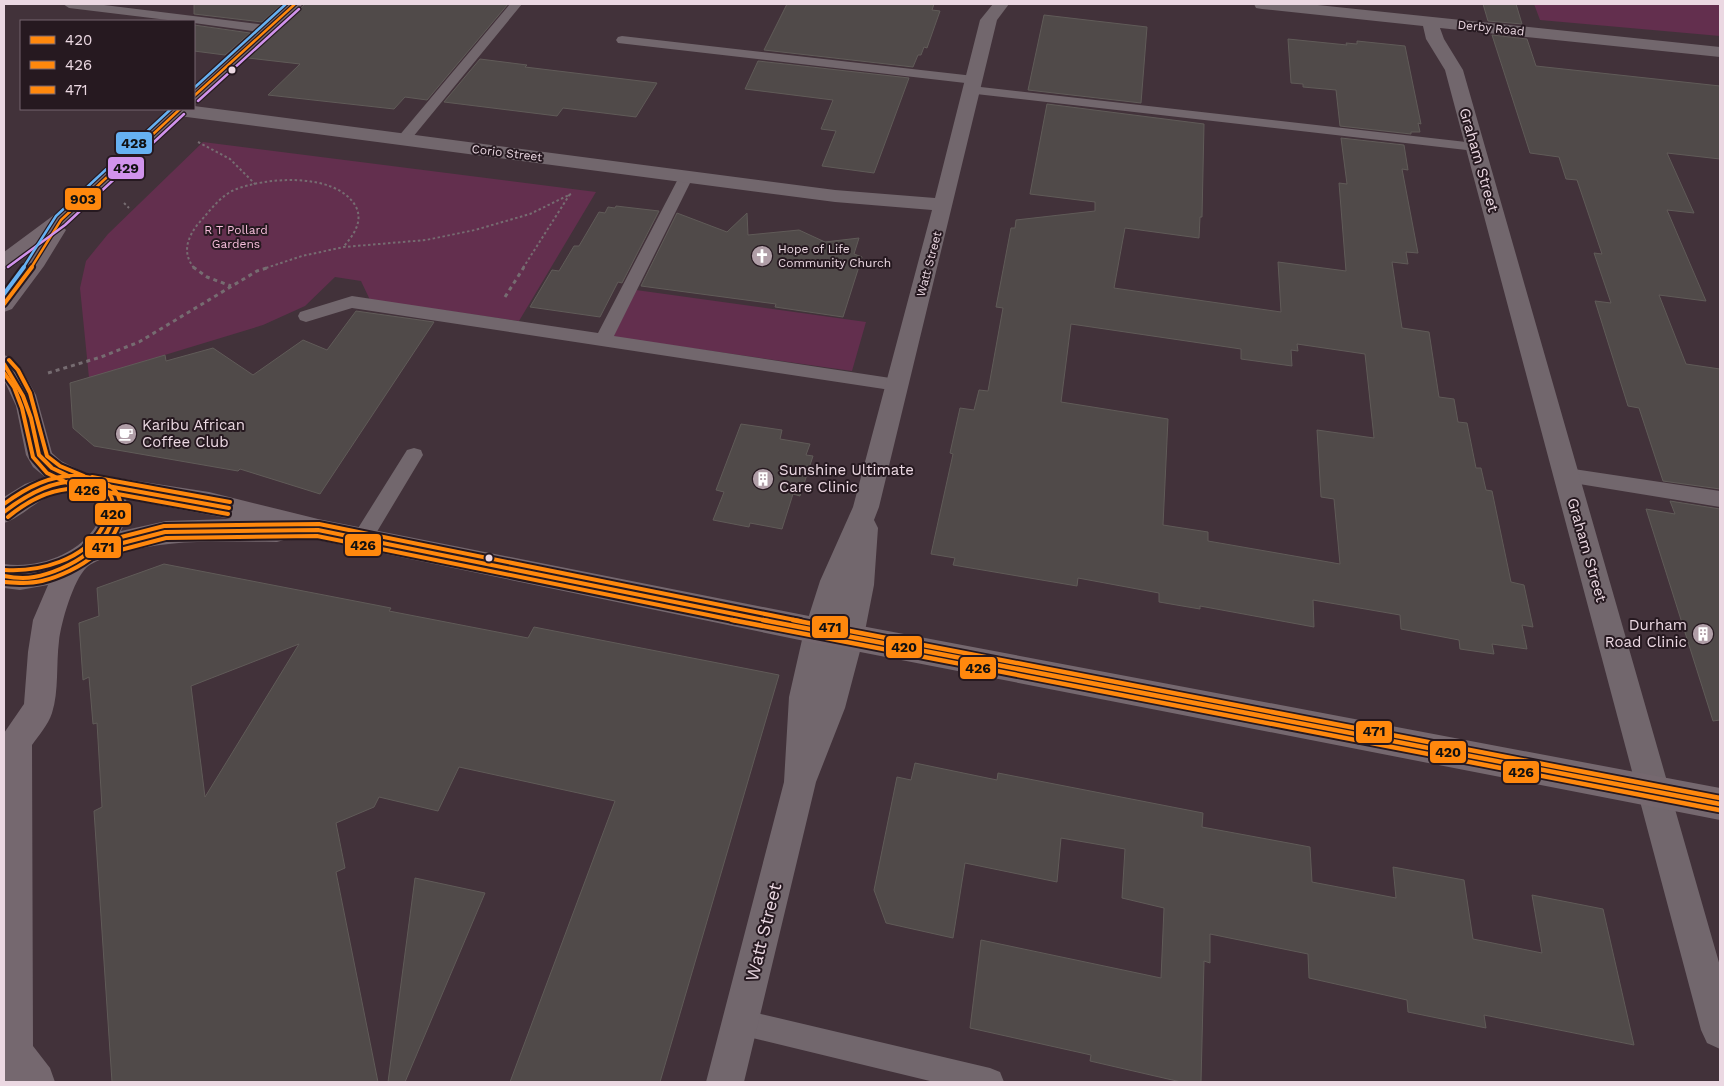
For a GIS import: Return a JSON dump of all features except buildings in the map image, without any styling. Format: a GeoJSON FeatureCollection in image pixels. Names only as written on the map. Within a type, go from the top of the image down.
{"type":"FeatureCollection","features":[{"type":"Feature","properties":{"kind":"main road"},"geometry":{"type":"LineString","coordinates":[[195,95],[295,4]]}},
{"type":"Feature","properties":{"kind":"main road"},"geometry":{"type":"LineString","coordinates":[[4,262],[61,220],[178,110]]}},
{"type":"Feature","properties":{"kind":"main road"},"geometry":{"type":"LineString","coordinates":[[4,304],[36,261],[61,220]]}},
{"type":"Feature","properties":{"kind":"main road"},"geometry":{"type":"LineString","coordinates":[[11,373],[30,405],[38,455],[42,461],[86,483],[107,491],[114,506],[111,524],[106,534],[82,557],[64,582],[49,619],[45,638],[39,704],[36,714],[9,756],[9,1066],[36,1082]]}},
{"type":"Feature","properties":{"kind":"main road"},"geometry":{"type":"LineString","coordinates":[[4,512],[22,499],[60,483],[86,483],[209,503],[318,530],[819,631],[1720,804]]}},
{"type":"Feature","properties":{"kind":"main road"},"geometry":{"type":"LineString","coordinates":[[4,576],[24,578],[50,573],[82,557],[138,538],[165,532],[318,530]]}},
{"type":"Feature","properties":{"kind":"street","name":"Derby Road"},"geometry":{"type":"LineString","coordinates":[[1262,4],[1440,18],[1720,52]]}},
{"type":"Feature","properties":{"kind":"street","name":"Watt Street"},"geometry":{"type":"LineString","coordinates":[[800,782],[803,700],[819,631],[834,581],[866,507],[992,9]]}},
{"type":"Feature","properties":{"kind":"street","name":"Graham Street"},"geometry":{"type":"LineString","coordinates":[[1440,18],[1456,42],[1454,70],[1720,1030]]}},
{"type":"Feature","properties":{"kind":"street","name":"Corio Street"},"geometry":{"type":"LineString","coordinates":[[186,110],[835,196],[902,212],[942,212]]}},
{"type":"Feature","properties":{"kind":"street","name":"Watt Street"},"geometry":{"type":"LineString","coordinates":[[725,1082],[800,782],[830,708],[849,636],[860,585],[866,507]]}},
{"type":"Feature","properties":{"kind":"lane"},"geometry":{"type":"LineString","coordinates":[[68,4],[267,29]]}},
{"type":"Feature","properties":{"kind":"lane"},"geometry":{"type":"LineString","coordinates":[[403,140],[516,4]]}},
{"type":"Feature","properties":{"kind":"lane"},"geometry":{"type":"LineString","coordinates":[[622,40],[1475,147]]}},
{"type":"Feature","properties":{"kind":"lane"},"geometry":{"type":"LineString","coordinates":[[603,340],[686,177]]}},
{"type":"Feature","properties":{"kind":"lane"},"geometry":{"type":"LineString","coordinates":[[306,316],[352,302],[897,385]]}},
{"type":"Feature","properties":{"kind":"lane"},"geometry":{"type":"LineString","coordinates":[[362,539],[414,455]]}},
{"type":"Feature","properties":{"kind":"lane"},"geometry":{"type":"LineString","coordinates":[[1567,475],[1720,499]]}},
{"type":"Feature","properties":{"kind":"lane"},"geometry":{"type":"LineString","coordinates":[[740,1022],[990,1082]]}},
{"type":"Feature","properties":{"kind":"path"},"geometry":{"type":"LineString","coordinates":[[197,142],[215,149],[240,165],[256,184]]}},
{"type":"Feature","properties":{"kind":"path"},"geometry":{"type":"LineString","coordinates":[[231,286],[206,278],[193,268],[185,253],[188,237],[204,216],[232,192],[256,184],[297,181],[320,183],[341,189],[354,200],[359,216],[355,232],[344,247]]}},
{"type":"Feature","properties":{"kind":"path"},"geometry":{"type":"LineString","coordinates":[[488,322],[575,188]]}},
{"type":"Feature","properties":{"kind":"path"},"geometry":{"type":"LineString","coordinates":[[11,373],[101,357],[139,342],[257,271],[302,256],[344,247],[426,240],[475,230],[530,214],[571,194]]}},
{"type":"Feature","properties":{"kind":"green space"},"geometry":{"type":"Polygon","coordinates":[[[1534,4],[1720,4],[1720,36],[1540,20],[1534,4]]]}},
{"type":"Feature","properties":{"kind":"green space","name":"R T Pollard Gardens"},"geometry":{"type":"Polygon","coordinates":[[[203,142],[596,192],[519,321],[370,300],[361,281],[335,277],[305,306],[263,325],[89,378],[80,288],[86,261],[108,234],[203,142]]]}},
{"type":"Feature","properties":{"kind":"green space"},"geometry":{"type":"Polygon","coordinates":[[[636,290],[866,322],[852,371],[613,337],[636,290]]]}},
{"type":"Feature","properties":{"kind":"transit line","name":"428"},"geometry":{"type":"LineString","coordinates":[[195,87],[286,4]]}},
{"type":"Feature","properties":{"kind":"transit line","name":"903"},"geometry":{"type":"LineString","coordinates":[[195,95],[295,4]]}},
{"type":"Feature","properties":{"kind":"transit line","name":"429"},"geometry":{"type":"LineString","coordinates":[[198,101],[299,9]]}},
{"type":"Feature","properties":{"kind":"transit line","name":"428"},"geometry":{"type":"LineString","coordinates":[[4,294],[31,258],[56,216],[170,110]]}},
{"type":"Feature","properties":{"kind":"transit line","name":"903"},"geometry":{"type":"LineString","coordinates":[[4,304],[36,261],[61,220],[179,110]]}},
{"type":"Feature","properties":{"kind":"transit line","name":"429"},"geometry":{"type":"LineString","coordinates":[[8,267],[65,225],[184,114]]}},
{"type":"Feature","properties":{"kind":"transit line","name":"471"},"geometry":{"type":"LineString","coordinates":[[9,360],[18,370],[30,393],[47,456],[60,466],[84,476]]}},
{"type":"Feature","properties":{"kind":"transit line","name":"420"},"geometry":{"type":"LineString","coordinates":[[4,364],[12,374],[28,407],[39,455],[47,465],[81,482]]}},
{"type":"Feature","properties":{"kind":"transit line","name":"426"},"geometry":{"type":"LineString","coordinates":[[4,373],[14,387],[22,408],[33,457],[47,473],[78,488]]}},
{"type":"Feature","properties":{"kind":"transit line","name":"471"},"geometry":{"type":"LineString","coordinates":[[4,504],[14,496],[39,483],[53,478],[80,475],[94,478],[109,485],[118,495],[120,502],[118,523],[110,540],[80,566],[61,575],[41,581],[4,582]]}},
{"type":"Feature","properties":{"kind":"transit line","name":"471"},"geometry":{"type":"LineString","coordinates":[[92,477],[230,502]]}},
{"type":"Feature","properties":{"kind":"transit line","name":"420"},"geometry":{"type":"LineString","coordinates":[[4,512],[23,498],[44,488],[79,482],[95,485],[108,493],[112,499],[114,516],[109,529],[101,541],[77,560],[50,572],[29,578],[4,576]]}},
{"type":"Feature","properties":{"kind":"transit line","name":"420"},"geometry":{"type":"LineString","coordinates":[[91,483],[229,508]]}},
{"type":"Feature","properties":{"kind":"transit line","name":"426"},"geometry":{"type":"LineString","coordinates":[[5,570],[20,571],[54,564],[86,547],[98,535],[106,521],[108,506],[105,498],[98,493],[69,488],[47,493],[27,503],[8,517]]}},
{"type":"Feature","properties":{"kind":"transit line","name":"426"},"geometry":{"type":"LineString","coordinates":[[90,489],[228,514]]}},
{"type":"Feature","properties":{"kind":"transit line","name":"471"},"geometry":{"type":"LineString","coordinates":[[86,546],[164,526],[319,524],[820,625],[1720,798]]}},
{"type":"Feature","properties":{"kind":"transit line","name":"420"},"geometry":{"type":"LineString","coordinates":[[88,552],[165,532],[318,530],[819,631],[1720,804]]}},
{"type":"Feature","properties":{"kind":"transit line","name":"426"},"geometry":{"type":"LineString","coordinates":[[90,558],[166,538],[317,536],[818,637],[1719,810]]}},
{"type":"Feature","properties":{"kind":"place","name":"Hope of Life Community Church"},"geometry":{"type":"Point","coordinates":[762,256]}},
{"type":"Feature","properties":{"kind":"place","name":"Karibu African Coffee Club"},"geometry":{"type":"Point","coordinates":[126,434]}},
{"type":"Feature","properties":{"kind":"place","name":"Sunshine Ultimate Care Clinic"},"geometry":{"type":"Point","coordinates":[763,479]}},
{"type":"Feature","properties":{"kind":"place","name":"Durham Road Clinic"},"geometry":{"type":"Point","coordinates":[1703,634]}}]}
